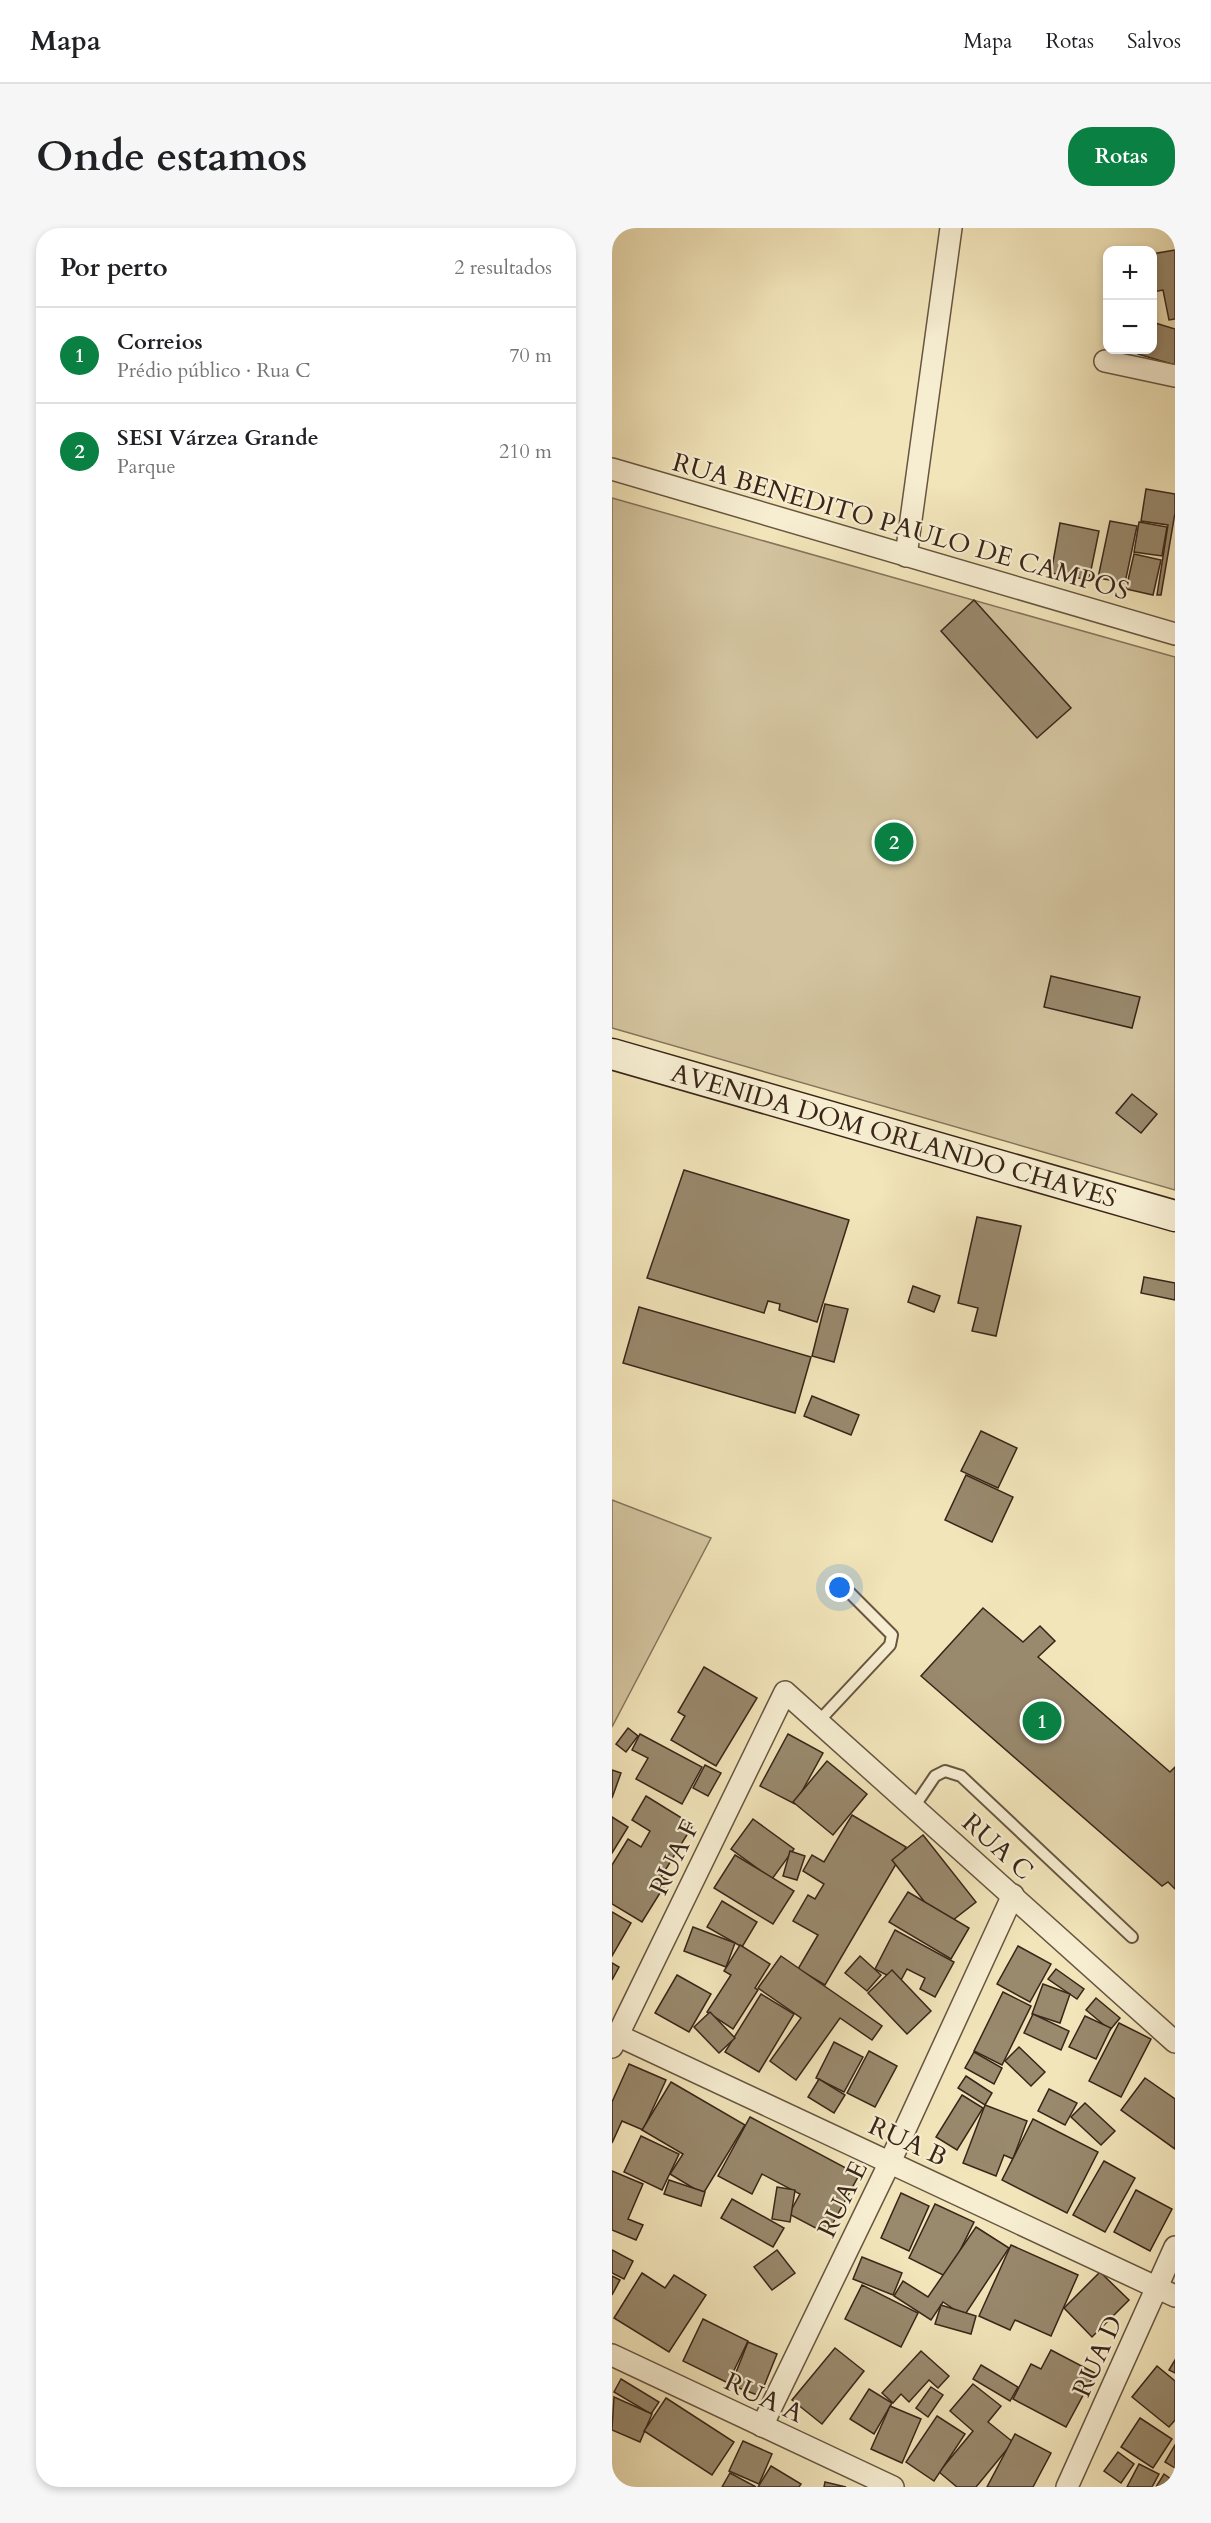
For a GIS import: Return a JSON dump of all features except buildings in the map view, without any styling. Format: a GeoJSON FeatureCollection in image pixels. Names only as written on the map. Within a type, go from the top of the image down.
{"type":"FeatureCollection","features":[{"type":"Feature","properties":{"kind":"main road","name":"AVENIDA DOM ORLANDO CHAVES"},"geometry":{"type":"LineString","coordinates":[[612,1054],[1175,1216]]}},
{"type":"Feature","properties":{"kind":"street"},"geometry":{"type":"LineString","coordinates":[[906,556],[951,228]]}},
{"type":"Feature","properties":{"kind":"street"},"geometry":{"type":"LineString","coordinates":[[1105,361],[1175,376]]}},
{"type":"Feature","properties":{"kind":"street","name":"RUA BENEDITO PAULO DE CAMPOS"},"geometry":{"type":"LineString","coordinates":[[612,469],[1175,634]]}},
{"type":"Feature","properties":{"kind":"street","name":"RUA C"},"geometry":{"type":"LineString","coordinates":[[784,1692],[1175,2042]]}},
{"type":"Feature","properties":{"kind":"street","name":"RUA F"},"geometry":{"type":"LineString","coordinates":[[615,2041],[784,1692]]}},
{"type":"Feature","properties":{"kind":"street","name":"RUA E"},"geometry":{"type":"LineString","coordinates":[[762,2426],[890,2162],[1013,1895]]}},
{"type":"Feature","properties":{"kind":"street","name":"RUA B"},"geometry":{"type":"LineString","coordinates":[[615,2041],[890,2162],[1166,2292]]}},
{"type":"Feature","properties":{"kind":"street","name":"RUA D"},"geometry":{"type":"LineString","coordinates":[[1067,2487],[1166,2292],[1175,2247]]}},
{"type":"Feature","properties":{"kind":"street","name":"RUA A"},"geometry":{"type":"LineString","coordinates":[[612,2355],[893,2487]]}},
{"type":"Feature","properties":{"kind":"lane"},"geometry":{"type":"LineString","coordinates":[[818,1722],[890,1645],[891,1641],[892,1635],[850,1593]]}},
{"type":"Feature","properties":{"kind":"lane"},"geometry":{"type":"LineString","coordinates":[[914,1807],[935,1776],[945,1771],[961,1776],[1132,1937]]}},
{"type":"Feature","properties":{"kind":"shaded area"},"geometry":{"type":"Polygon","coordinates":[[[612,498],[1175,657],[1175,1190],[612,1028],[612,498]]]}},
{"type":"Feature","properties":{"kind":"shaded area"},"geometry":{"type":"Polygon","coordinates":[[[612,1500],[711,1538],[612,1727],[612,1500]]]}},
{"type":"Feature","properties":{"kind":"place","name":"SESI Várzea Grande"},"geometry":{"type":"Point","coordinates":[894,842]}},
{"type":"Feature","properties":{"kind":"place","name":"Correios"},"geometry":{"type":"Point","coordinates":[1042,1721]}}]}
